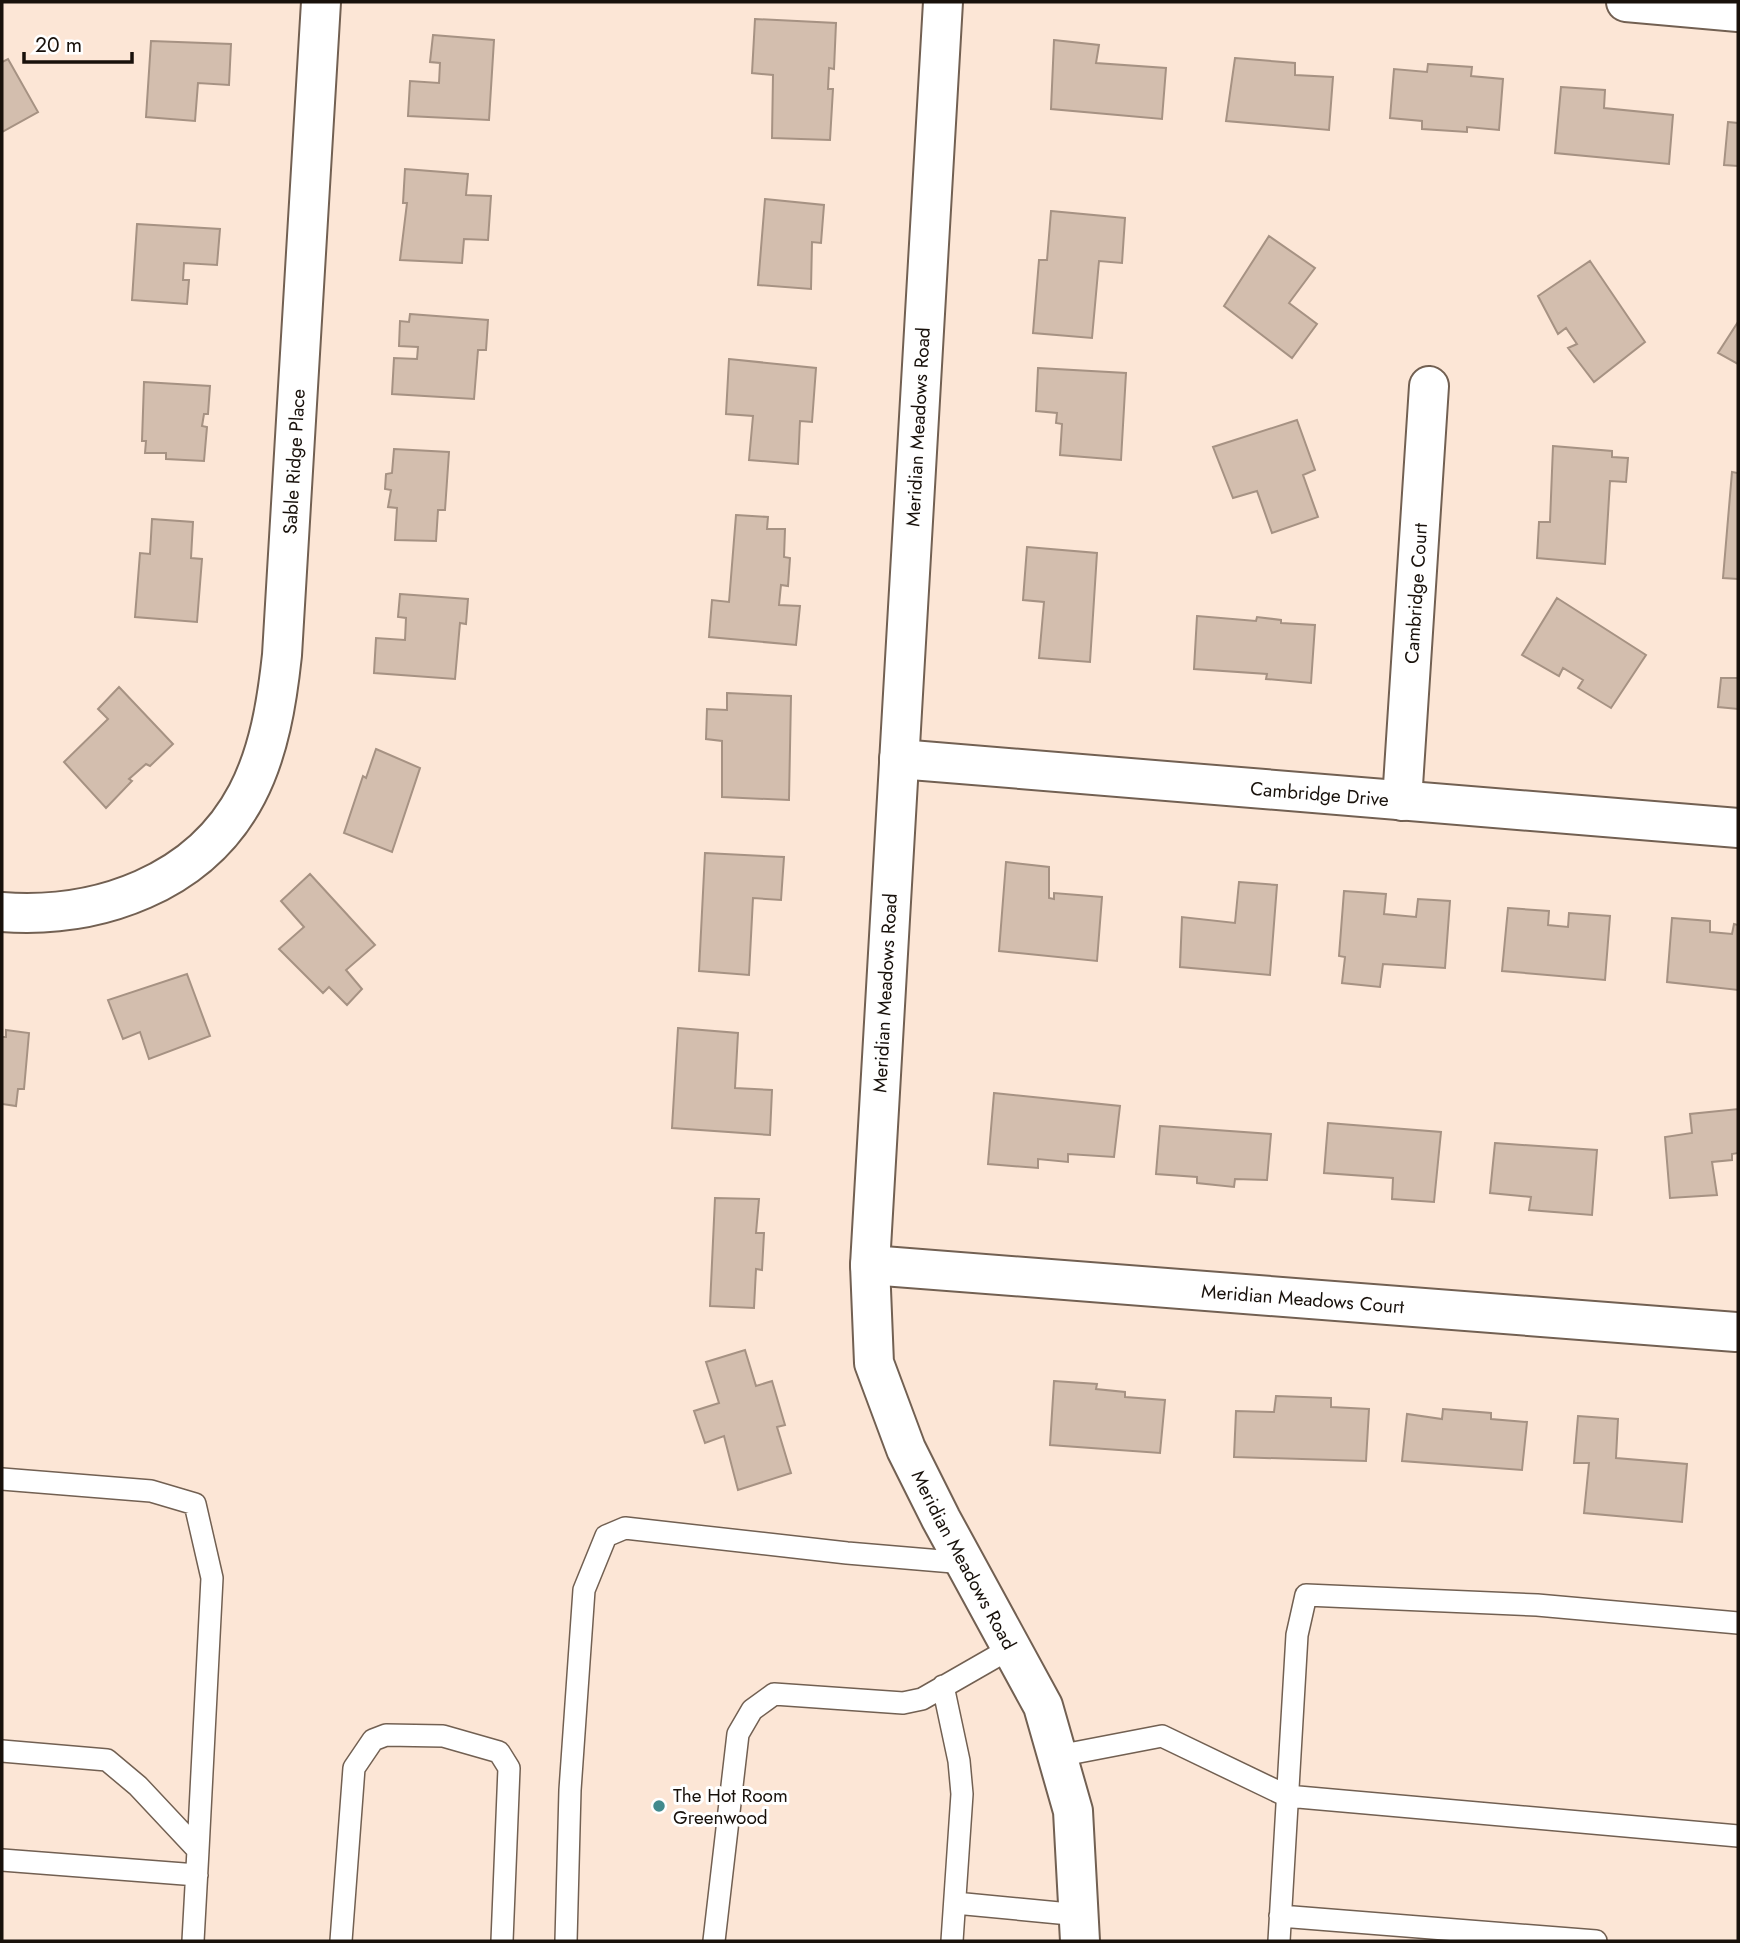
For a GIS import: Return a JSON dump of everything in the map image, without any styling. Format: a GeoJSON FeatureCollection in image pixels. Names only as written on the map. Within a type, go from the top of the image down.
{"type":"FeatureCollection","features":[{"type":"Feature","properties":{"kind":"street","name":"Sable Ridge Place"},"geometry":{"type":"LineString","coordinates":[[2,912],[28,914],[89,908],[131,896],[165,879],[203,850],[227,825],[247,794],[262,755],[275,707],[282,655],[321,2]]}},
{"type":"Feature","properties":{"kind":"street","name":"Meridian Meadows Road"},"geometry":{"type":"LineString","coordinates":[[943,2],[870,1265],[874,1363],[906,1449],[964,1563],[1043,1706],[1073,1811],[1080,1928]]}},
{"type":"Feature","properties":{"kind":"street"},"geometry":{"type":"LineString","coordinates":[[1626,2],[1738,12]]}},
{"type":"Feature","properties":{"kind":"street","name":"Cambridge Court"},"geometry":{"type":"LineString","coordinates":[[1402,801],[1429,386]]}},
{"type":"Feature","properties":{"kind":"street","name":"Cambridge Drive"},"geometry":{"type":"LineString","coordinates":[[899,759],[1738,828]]}},
{"type":"Feature","properties":{"kind":"street","name":"Meridian Meadows Court"},"geometry":{"type":"LineString","coordinates":[[870,1265],[1736,1332]]}},
{"type":"Feature","properties":{"kind":"lane"},"geometry":{"type":"LineString","coordinates":[[2,1479],[151,1491],[195,1504],[212,1578],[193,1941]]}},
{"type":"Feature","properties":{"kind":"lane"},"geometry":{"type":"LineString","coordinates":[[566,1941],[570,1790],[584,1590],[606,1536],[625,1528],[964,1563]]}},
{"type":"Feature","properties":{"kind":"lane"},"geometry":{"type":"LineString","coordinates":[[1279,1941],[1297,1635],[1306,1595],[1537,1605],[1738,1623]]}},
{"type":"Feature","properties":{"kind":"lane"},"geometry":{"type":"LineString","coordinates":[[714,1941],[738,1734],[752,1710],[774,1694],[903,1703],[922,1699],[1011,1648]]}},
{"type":"Feature","properties":{"kind":"lane"},"geometry":{"type":"LineString","coordinates":[[943,1686],[959,1761],[962,1794],[952,1941]]}},
{"type":"Feature","properties":{"kind":"lane"},"geometry":{"type":"LineString","coordinates":[[341,1941],[354,1768],[373,1740],[386,1735],[443,1736],[499,1752],[509,1768],[502,1941]]}},
{"type":"Feature","properties":{"kind":"lane"},"geometry":{"type":"LineString","coordinates":[[1058,1756],[1162,1736],[1287,1796],[1738,1836]]}},
{"type":"Feature","properties":{"kind":"lane"},"geometry":{"type":"LineString","coordinates":[[2,1751],[107,1760],[138,1786],[198,1850]]}},
{"type":"Feature","properties":{"kind":"lane"},"geometry":{"type":"LineString","coordinates":[[2,1860],[197,1875]]}},
{"type":"Feature","properties":{"kind":"lane"},"geometry":{"type":"LineString","coordinates":[[955,1903],[1080,1928]]}},
{"type":"Feature","properties":{"kind":"lane"},"geometry":{"type":"LineString","coordinates":[[1280,1916],[1596,1941]]}},
{"type":"Feature","properties":{"kind":"building"},"geometry":{"type":"Polygon","coordinates":[[[755,19],[836,23],[834,69],[829,68],[828,89],[833,89],[830,140],[772,138],[773,75],[752,73],[755,19]]]}},
{"type":"Feature","properties":{"kind":"building"},"geometry":{"type":"Polygon","coordinates":[[[433,35],[494,40],[489,120],[408,116],[410,81],[439,83],[440,63],[430,62],[433,35]]]}},
{"type":"Feature","properties":{"kind":"building"},"geometry":{"type":"Polygon","coordinates":[[[1054,40],[1099,45],[1096,63],[1166,68],[1162,119],[1051,109],[1054,40]]]}},
{"type":"Feature","properties":{"kind":"building"},"geometry":{"type":"Polygon","coordinates":[[[151,41],[231,44],[229,85],[198,83],[195,121],[146,117],[151,41]]]}},
{"type":"Feature","properties":{"kind":"building"},"geometry":{"type":"Polygon","coordinates":[[[1235,58],[1295,63],[1295,75],[1333,77],[1329,130],[1226,121],[1235,58]]]}},
{"type":"Feature","properties":{"kind":"building"},"geometry":{"type":"Polygon","coordinates":[[[8,59],[38,112],[2,132],[2,62],[8,59]]]}},
{"type":"Feature","properties":{"kind":"building"},"geometry":{"type":"Polygon","coordinates":[[[1428,64],[1472,67],[1471,76],[1503,79],[1499,130],[1467,127],[1467,132],[1422,129],[1422,121],[1390,118],[1394,69],[1427,72],[1428,64]]]}},
{"type":"Feature","properties":{"kind":"building"},"geometry":{"type":"Polygon","coordinates":[[[1561,87],[1605,90],[1604,108],[1673,115],[1669,164],[1555,153],[1561,87]]]}},
{"type":"Feature","properties":{"kind":"building"},"geometry":{"type":"Polygon","coordinates":[[[1728,122],[1738,123],[1738,166],[1724,165],[1728,122]]]}},
{"type":"Feature","properties":{"kind":"building"},"geometry":{"type":"Polygon","coordinates":[[[405,169],[468,174],[466,195],[491,196],[488,240],[464,239],[462,263],[400,260],[407,203],[403,203],[405,169]]]}},
{"type":"Feature","properties":{"kind":"building"},"geometry":{"type":"Polygon","coordinates":[[[765,199],[824,205],[821,243],[812,242],[811,289],[758,285],[765,199]]]}},
{"type":"Feature","properties":{"kind":"building"},"geometry":{"type":"Polygon","coordinates":[[[1051,211],[1125,218],[1122,263],[1099,261],[1092,338],[1033,333],[1039,260],[1047,260],[1051,211]]]}},
{"type":"Feature","properties":{"kind":"building"},"geometry":{"type":"Polygon","coordinates":[[[137,224],[220,229],[217,265],[184,263],[183,280],[189,280],[187,304],[132,300],[137,224]]]}},
{"type":"Feature","properties":{"kind":"building"},"geometry":{"type":"Polygon","coordinates":[[[1269,236],[1315,268],[1289,303],[1317,324],[1292,358],[1224,306],[1269,236]]]}},
{"type":"Feature","properties":{"kind":"building"},"geometry":{"type":"Polygon","coordinates":[[[1590,261],[1645,342],[1594,382],[1568,348],[1577,344],[1566,328],[1558,334],[1538,296],[1590,261]]]}},
{"type":"Feature","properties":{"kind":"building"},"geometry":{"type":"Polygon","coordinates":[[[410,314],[488,320],[486,350],[478,350],[474,399],[392,394],[394,358],[417,359],[418,347],[399,346],[400,321],[409,322],[410,314]]]}},
{"type":"Feature","properties":{"kind":"building"},"geometry":{"type":"Polygon","coordinates":[[[1738,322],[1738,364],[1718,353],[1738,322]]]}},
{"type":"Feature","properties":{"kind":"building"},"geometry":{"type":"Polygon","coordinates":[[[729,359],[816,368],[812,422],[800,421],[798,464],[749,460],[753,416],[726,414],[729,359]]]}},
{"type":"Feature","properties":{"kind":"building"},"geometry":{"type":"Polygon","coordinates":[[[1038,368],[1126,373],[1121,460],[1060,455],[1062,424],[1056,423],[1057,413],[1036,411],[1038,368]]]}},
{"type":"Feature","properties":{"kind":"building"},"geometry":{"type":"Polygon","coordinates":[[[144,382],[210,386],[208,414],[204,414],[202,426],[207,427],[204,461],[166,459],[166,453],[145,453],[146,441],[142,441],[144,382]]]}},
{"type":"Feature","properties":{"kind":"building"},"geometry":{"type":"Polygon","coordinates":[[[1297,420],[1315,470],[1303,475],[1318,517],[1272,533],[1257,491],[1233,498],[1213,447],[1297,420]]]}},
{"type":"Feature","properties":{"kind":"building"},"geometry":{"type":"Polygon","coordinates":[[[1553,446],[1612,451],[1612,457],[1628,458],[1626,482],[1610,481],[1605,564],[1537,558],[1539,522],[1550,522],[1553,446]]]}},
{"type":"Feature","properties":{"kind":"building"},"geometry":{"type":"Polygon","coordinates":[[[394,449],[449,452],[445,510],[438,510],[436,541],[395,540],[397,508],[388,507],[391,490],[385,489],[386,474],[392,473],[394,449]]]}},
{"type":"Feature","properties":{"kind":"building"},"geometry":{"type":"Polygon","coordinates":[[[1732,472],[1738,473],[1738,579],[1723,578],[1732,472]]]}},
{"type":"Feature","properties":{"kind":"building"},"geometry":{"type":"Polygon","coordinates":[[[736,515],[768,517],[767,529],[785,529],[784,557],[790,558],[788,586],[781,585],[779,605],[800,606],[796,645],[709,637],[712,600],[729,602],[736,515]]]}},
{"type":"Feature","properties":{"kind":"building"},"geometry":{"type":"Polygon","coordinates":[[[152,519],[193,522],[191,558],[202,559],[197,622],[135,617],[140,553],[150,554],[152,519]]]}},
{"type":"Feature","properties":{"kind":"building"},"geometry":{"type":"Polygon","coordinates":[[[1027,547],[1097,553],[1090,662],[1039,658],[1044,602],[1023,600],[1027,547]]]}},
{"type":"Feature","properties":{"kind":"building"},"geometry":{"type":"Polygon","coordinates":[[[400,594],[468,599],[466,624],[460,623],[455,679],[374,673],[376,638],[405,640],[406,618],[398,617],[400,594]]]}},
{"type":"Feature","properties":{"kind":"building"},"geometry":{"type":"Polygon","coordinates":[[[1557,598],[1646,655],[1611,708],[1578,688],[1583,680],[1563,668],[1559,676],[1522,655],[1557,598]]]}},
{"type":"Feature","properties":{"kind":"building"},"geometry":{"type":"Polygon","coordinates":[[[1197,616],[1256,621],[1257,617],[1281,620],[1281,623],[1315,625],[1311,683],[1266,679],[1267,674],[1194,669],[1197,616]]]}},
{"type":"Feature","properties":{"kind":"building"},"geometry":{"type":"Polygon","coordinates":[[[1721,678],[1738,678],[1738,709],[1718,707],[1721,678]]]}},
{"type":"Feature","properties":{"kind":"building"},"geometry":{"type":"Polygon","coordinates":[[[119,687],[173,744],[150,766],[146,764],[129,779],[132,781],[106,808],[64,762],[108,719],[98,709],[119,687]]]}},
{"type":"Feature","properties":{"kind":"building"},"geometry":{"type":"Polygon","coordinates":[[[727,693],[791,696],[789,800],[722,797],[722,741],[706,739],[707,709],[727,710],[727,693]]]}},
{"type":"Feature","properties":{"kind":"building"},"geometry":{"type":"Polygon","coordinates":[[[376,749],[420,768],[392,852],[344,833],[363,776],[366,778],[376,749]]]}},
{"type":"Feature","properties":{"kind":"building"},"geometry":{"type":"Polygon","coordinates":[[[705,853],[784,857],[781,900],[753,898],[749,975],[699,971],[705,853]]]}},
{"type":"Feature","properties":{"kind":"building"},"geometry":{"type":"Polygon","coordinates":[[[1006,862],[1049,867],[1049,898],[1054,899],[1054,893],[1102,897],[1097,961],[999,951],[1006,862]]]}},
{"type":"Feature","properties":{"kind":"building"},"geometry":{"type":"Polygon","coordinates":[[[310,874],[375,945],[346,970],[362,989],[347,1005],[329,987],[323,993],[279,949],[304,927],[281,901],[310,874]]]}},
{"type":"Feature","properties":{"kind":"building"},"geometry":{"type":"Polygon","coordinates":[[[1239,882],[1277,885],[1270,975],[1180,967],[1182,917],[1235,923],[1239,882]]]}},
{"type":"Feature","properties":{"kind":"building"},"geometry":{"type":"Polygon","coordinates":[[[1344,891],[1386,894],[1384,914],[1416,917],[1418,899],[1450,901],[1445,968],[1383,964],[1380,987],[1342,983],[1345,957],[1339,956],[1344,891]]]}},
{"type":"Feature","properties":{"kind":"building"},"geometry":{"type":"Polygon","coordinates":[[[1508,908],[1549,911],[1548,925],[1568,927],[1569,913],[1610,916],[1605,980],[1502,971],[1508,908]]]}},
{"type":"Feature","properties":{"kind":"building"},"geometry":{"type":"Polygon","coordinates":[[[1672,918],[1710,921],[1710,932],[1732,934],[1734,924],[1738,925],[1738,990],[1667,982],[1672,918]]]}},
{"type":"Feature","properties":{"kind":"building"},"geometry":{"type":"Polygon","coordinates":[[[187,974],[210,1036],[149,1059],[140,1032],[123,1039],[108,1000],[187,974]]]}},
{"type":"Feature","properties":{"kind":"building"},"geometry":{"type":"Polygon","coordinates":[[[678,1028],[738,1033],[735,1088],[772,1090],[770,1135],[672,1128],[678,1028]]]}},
{"type":"Feature","properties":{"kind":"building"},"geometry":{"type":"Polygon","coordinates":[[[6,1030],[29,1033],[24,1089],[18,1089],[16,1106],[2,1104],[2,1037],[6,1037],[6,1030]]]}},
{"type":"Feature","properties":{"kind":"building"},"geometry":{"type":"Polygon","coordinates":[[[994,1093],[1120,1106],[1114,1157],[1068,1154],[1068,1162],[1038,1159],[1038,1168],[988,1164],[994,1093]]]}},
{"type":"Feature","properties":{"kind":"building"},"geometry":{"type":"Polygon","coordinates":[[[1738,1109],[1738,1153],[1732,1154],[1732,1160],[1712,1162],[1717,1195],[1670,1198],[1665,1137],[1692,1133],[1690,1114],[1738,1109]]]}},
{"type":"Feature","properties":{"kind":"building"},"geometry":{"type":"Polygon","coordinates":[[[1328,1123],[1441,1132],[1434,1202],[1392,1199],[1393,1178],[1324,1173],[1328,1123]]]}},
{"type":"Feature","properties":{"kind":"building"},"geometry":{"type":"Polygon","coordinates":[[[1160,1126],[1271,1134],[1267,1180],[1235,1179],[1234,1187],[1197,1183],[1197,1177],[1156,1174],[1160,1126]]]}},
{"type":"Feature","properties":{"kind":"building"},"geometry":{"type":"Polygon","coordinates":[[[1495,1143],[1597,1150],[1592,1215],[1529,1210],[1531,1197],[1490,1193],[1495,1143]]]}},
{"type":"Feature","properties":{"kind":"building"},"geometry":{"type":"Polygon","coordinates":[[[715,1198],[759,1199],[756,1233],[764,1233],[762,1270],[756,1269],[754,1308],[710,1306],[715,1198]]]}},
{"type":"Feature","properties":{"kind":"building"},"geometry":{"type":"Polygon","coordinates":[[[745,1350],[756,1386],[772,1381],[785,1425],[777,1427],[791,1473],[738,1490],[724,1436],[705,1443],[694,1411],[719,1403],[706,1362],[745,1350]]]}},
{"type":"Feature","properties":{"kind":"building"},"geometry":{"type":"Polygon","coordinates":[[[1054,1381],[1097,1384],[1096,1389],[1125,1392],[1125,1397],[1165,1400],[1160,1453],[1050,1445],[1054,1381]]]}},
{"type":"Feature","properties":{"kind":"building"},"geometry":{"type":"Polygon","coordinates":[[[1276,1396],[1331,1398],[1331,1407],[1369,1409],[1366,1461],[1234,1457],[1236,1411],[1274,1412],[1276,1396]]]}},
{"type":"Feature","properties":{"kind":"building"},"geometry":{"type":"Polygon","coordinates":[[[1443,1409],[1491,1413],[1491,1419],[1527,1422],[1522,1470],[1402,1461],[1407,1414],[1442,1419],[1443,1409]]]}},
{"type":"Feature","properties":{"kind":"building"},"geometry":{"type":"Polygon","coordinates":[[[1578,1416],[1618,1419],[1616,1458],[1687,1464],[1682,1522],[1584,1513],[1589,1463],[1574,1463],[1578,1416]]]}},
{"type":"Feature","properties":{"kind":"place","name":"The Hot Room Greenwood"},"geometry":{"type":"Point","coordinates":[659,1806]}}]}
